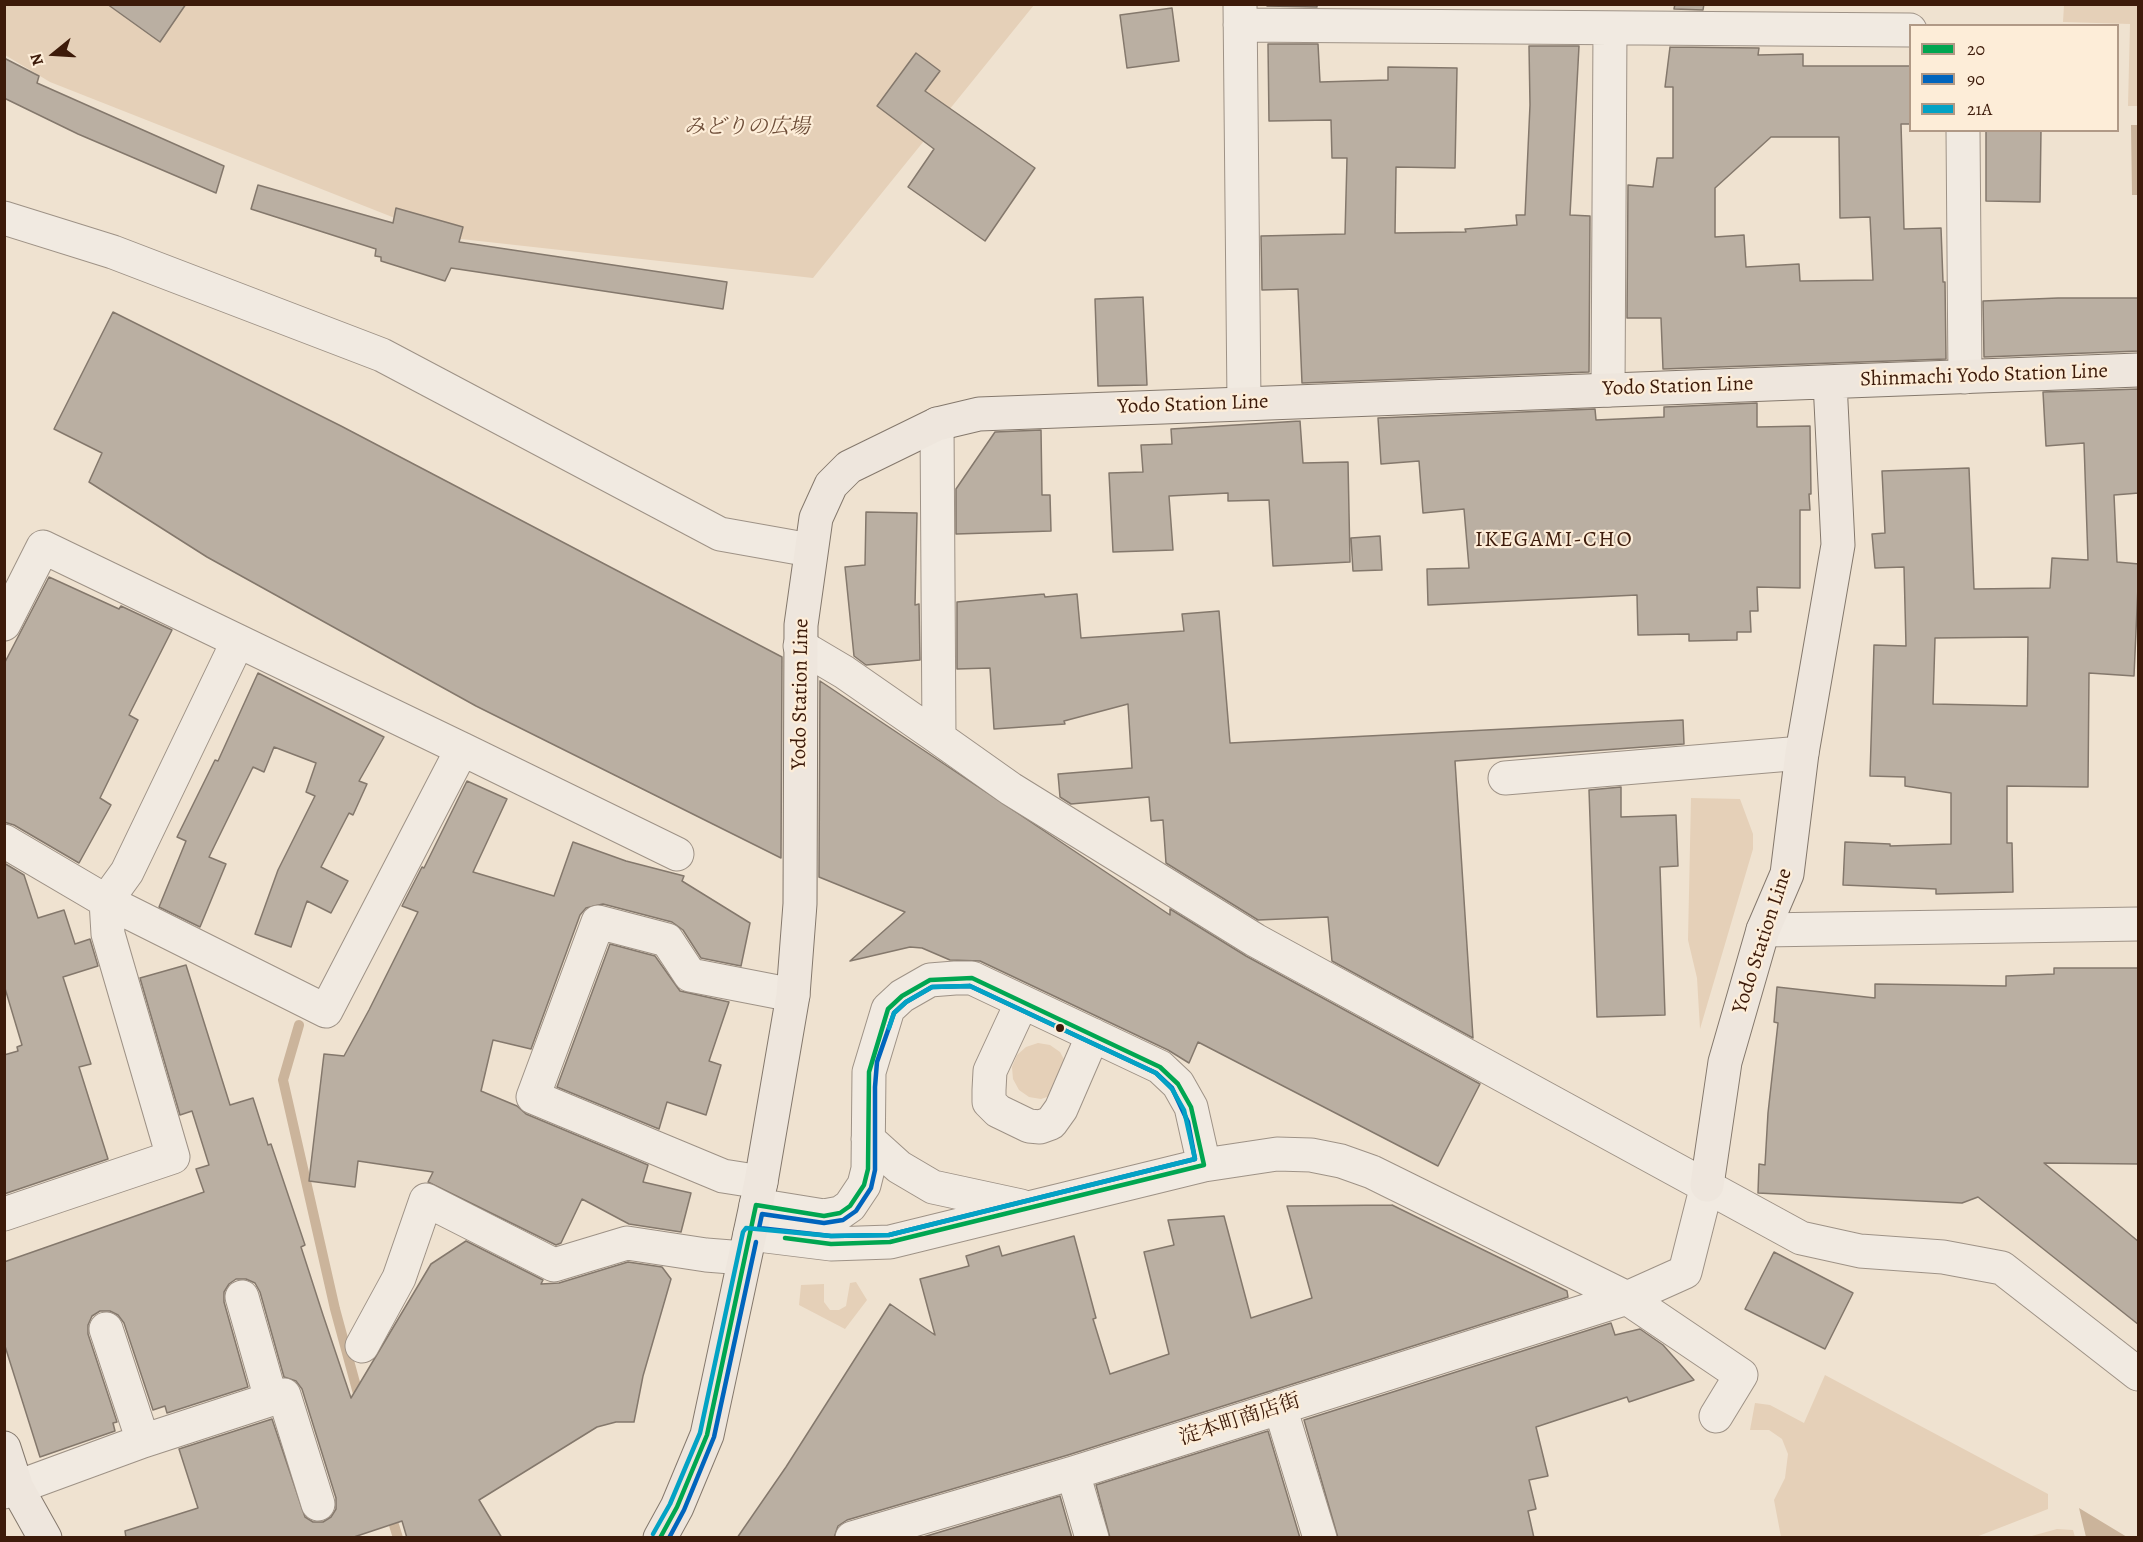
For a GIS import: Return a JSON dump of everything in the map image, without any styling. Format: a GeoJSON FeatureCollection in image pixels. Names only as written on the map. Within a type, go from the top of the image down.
{"type":"FeatureCollection","features":[{"type":"Feature","properties":{"kind":"main road","name":"Shinmachi Yodo Station Line"},"geometry":{"type":"LineString","coordinates":[[1830,382],[2139,370]]}},
{"type":"Feature","properties":{"kind":"main road","name":"Yodo Station Line"},"geometry":{"type":"LineString","coordinates":[[660,1538],[677,1507],[707,1435],[753,1220],[793,996],[800,904],[800,646],[810,550],[816,518],[831,485],[849,467],[937,424],[979,414],[1830,382],[1838,545],[1802,753],[1787,874],[1763,930],[1725,1062],[1707,1185]]}},
{"type":"Feature","properties":{"kind":"main road"},"geometry":{"type":"LineString","coordinates":[[4,1448],[10,1490],[45,1538]]}},
{"type":"Feature","properties":{"kind":"street"},"geometry":{"type":"LineString","coordinates":[[1244,403],[1240,15],[1610,28],[1909,30]]}},
{"type":"Feature","properties":{"kind":"street"},"geometry":{"type":"LineString","coordinates":[[1608,390],[1610,28]]}},
{"type":"Feature","properties":{"kind":"street"},"geometry":{"type":"LineString","coordinates":[[1964,132],[1965,377]]}},
{"type":"Feature","properties":{"kind":"street"},"geometry":{"type":"LineString","coordinates":[[4,218],[112,252],[382,354],[720,534],[810,550]]}},
{"type":"Feature","properties":{"kind":"street"},"geometry":{"type":"LineString","coordinates":[[937,424],[939,738]]}},
{"type":"Feature","properties":{"kind":"street"},"geometry":{"type":"LineString","coordinates":[[4,624],[43,547],[677,854]]}},
{"type":"Feature","properties":{"kind":"street"},"geometry":{"type":"LineString","coordinates":[[4,1214],[173,1157],[108,934],[106,901],[127,872],[238,641]]}},
{"type":"Feature","properties":{"kind":"street"},"geometry":{"type":"LineString","coordinates":[[800,646],[836,667],[1011,789],[1255,940],[1802,1238],[1860,1251],[1942,1257],[2002,1268],[2139,1374]]}},
{"type":"Feature","properties":{"kind":"street"},"geometry":{"type":"LineString","coordinates":[[4,841],[106,901],[326,1011],[462,749]]}},
{"type":"Feature","properties":{"kind":"street"},"geometry":{"type":"LineString","coordinates":[[1505,778],[1802,753]]}},
{"type":"Feature","properties":{"kind":"street"},"geometry":{"type":"LineString","coordinates":[[793,996],[690,975],[667,940],[598,922],[533,1097],[723,1176],[753,1220],[831,1244],[881,1243],[1204,1165],[1277,1154],[1311,1155],[1341,1161],[1372,1172],[1627,1298],[1741,1375],[1716,1416]]}},
{"type":"Feature","properties":{"kind":"street"},"geometry":{"type":"LineString","coordinates":[[1763,930],[2139,924]]}},
{"type":"Feature","properties":{"kind":"street"},"geometry":{"type":"LineString","coordinates":[[362,1346],[399,1278],[426,1200],[554,1265],[627,1242],[706,1255],[753,1220],[840,1214],[850,1206],[864,1185],[868,1169],[867,1087],[870,1060],[888,1009],[902,996],[930,980],[972,978],[1160,1067],[1178,1084],[1195,1120],[1204,1165]]}},
{"type":"Feature","properties":{"kind":"street"},"geometry":{"type":"LineString","coordinates":[[1022,1002],[990,1071],[989,1090],[990,1102],[998,1111],[1029,1126],[1040,1127],[1051,1123],[1061,1109],[1093,1035]]}},
{"type":"Feature","properties":{"kind":"street"},"geometry":{"type":"LineString","coordinates":[[868,1139],[899,1167],[933,1187],[1029,1208]]}},
{"type":"Feature","properties":{"kind":"street","name":"淀本町商店街"},"geometry":{"type":"LineString","coordinates":[[852,1538],[1073,1473],[1627,1298],[1685,1272],[1707,1185]]}},
{"type":"Feature","properties":{"kind":"street"},"geometry":{"type":"LineString","coordinates":[[242,1298],[272,1399]]}},
{"type":"Feature","properties":{"kind":"street"},"geometry":{"type":"LineString","coordinates":[[106,1329],[143,1441]]}},
{"type":"Feature","properties":{"kind":"street"},"geometry":{"type":"LineString","coordinates":[[10,1490],[143,1441],[284,1395],[318,1504]]}},
{"type":"Feature","properties":{"kind":"street"},"geometry":{"type":"LineString","coordinates":[[1280,1407],[1320,1538]]}},
{"type":"Feature","properties":{"kind":"street"},"geometry":{"type":"LineString","coordinates":[[1073,1473],[1092,1538]]}},
{"type":"Feature","properties":{"kind":"green space","name":"みどりの広場"},"geometry":{"type":"Polygon","coordinates":[[[5,5],[1034,5],[813,278],[443,237],[50,82],[5,55],[5,5]]]}},
{"type":"Feature","properties":{"kind":"green space"},"geometry":{"type":"Polygon","coordinates":[[[2064,5],[2138,5],[2138,106],[2128,106],[2130,24],[2063,22],[2064,5]]]}},
{"type":"Feature","properties":{"kind":"green space"},"geometry":{"type":"Polygon","coordinates":[[[1691,798],[1740,799],[1753,834],[1753,849],[1700,1029],[1697,978],[1688,940],[1691,798]]]}},
{"type":"Feature","properties":{"kind":"green space"},"geometry":{"type":"Polygon","coordinates":[[[1038,1043],[1050,1045],[1060,1052],[1066,1063],[1053,1095],[1041,1099],[1029,1097],[1019,1090],[1013,1079],[1012,1067],[1017,1055],[1026,1047],[1038,1043]]]}},
{"type":"Feature","properties":{"kind":"green space"},"geometry":{"type":"Polygon","coordinates":[[[856,1282],[867,1300],[845,1329],[799,1305],[801,1285],[824,1284],[824,1302],[830,1310],[839,1310],[846,1306],[850,1283],[856,1282]]]}},
{"type":"Feature","properties":{"kind":"green space"},"geometry":{"type":"Polygon","coordinates":[[[1825,1375],[2048,1494],[2048,1509],[1976,1537],[1781,1537],[1774,1500],[1785,1478],[1788,1454],[1782,1439],[1769,1430],[1750,1430],[1755,1403],[1770,1405],[1804,1423],[1825,1375]]]}},
{"type":"Feature","properties":{"kind":"green space"},"geometry":{"type":"Polygon","coordinates":[[[2057,1529],[2073,1530],[2075,1537],[2028,1537],[2057,1529]]]}},
{"type":"Feature","properties":{"kind":"shaded area"},"geometry":{"type":"Polygon","coordinates":[[[2131,125],[2138,125],[2138,195],[2132,195],[2131,125]]]}},
{"type":"Feature","properties":{"kind":"shaded area"},"geometry":{"type":"Polygon","coordinates":[[[2079,1508],[2127,1537],[2086,1537],[2079,1508]]]}},
{"type":"Feature","properties":{"kind":"building"},"geometry":{"type":"Polygon","coordinates":[[[107,4],[186,4],[160,42],[107,4]]]}},
{"type":"Feature","properties":{"kind":"building"},"geometry":{"type":"Polygon","coordinates":[[[1267,4],[1317,4],[1317,7],[1267,6],[1267,4]]]}},
{"type":"Feature","properties":{"kind":"building"},"geometry":{"type":"Polygon","coordinates":[[[1675,4],[1704,4],[1703,10],[1674,9],[1675,4]]]}},
{"type":"Feature","properties":{"kind":"building"},"geometry":{"type":"Polygon","coordinates":[[[1172,8],[1179,61],[1127,68],[1120,15],[1172,8]]]}},
{"type":"Feature","properties":{"kind":"building"},"geometry":{"type":"Polygon","coordinates":[[[1268,44],[1318,44],[1320,82],[1388,80],[1388,67],[1457,68],[1455,168],[1396,167],[1395,233],[1466,232],[1465,229],[1517,225],[1516,215],[1525,215],[1530,105],[1529,46],[1579,46],[1570,215],[1590,216],[1589,372],[1302,383],[1298,289],[1262,290],[1261,236],[1345,234],[1347,158],[1332,158],[1331,120],[1269,121],[1268,44]]]}},
{"type":"Feature","properties":{"kind":"building"},"geometry":{"type":"Polygon","coordinates":[[[1670,47],[1759,48],[1758,55],[1803,54],[1803,66],[1909,66],[1909,124],[1901,124],[1904,229],[1941,228],[1943,282],[1945,282],[1946,359],[1663,369],[1661,318],[1627,318],[1628,185],[1653,187],[1657,158],[1673,158],[1673,87],[1665,87],[1670,47]],[[1771,137],[1715,188],[1715,237],[1744,235],[1746,267],[1799,264],[1800,281],[1873,280],[1870,217],[1840,218],[1839,137],[1771,137]]]}},
{"type":"Feature","properties":{"kind":"building"},"geometry":{"type":"Polygon","coordinates":[[[916,53],[940,71],[925,91],[1035,168],[985,241],[908,187],[934,149],[877,106],[916,53]]]}},
{"type":"Feature","properties":{"kind":"building"},"geometry":{"type":"Polygon","coordinates":[[[4,58],[39,76],[37,83],[224,166],[216,193],[78,134],[4,98],[4,58]]]}},
{"type":"Feature","properties":{"kind":"building"},"geometry":{"type":"Polygon","coordinates":[[[1986,132],[2041,132],[2040,202],[1986,201],[1986,132]]]}},
{"type":"Feature","properties":{"kind":"building"},"geometry":{"type":"Polygon","coordinates":[[[258,185],[393,223],[396,208],[463,227],[459,242],[727,282],[723,309],[451,268],[445,281],[381,261],[381,257],[375,256],[376,249],[251,209],[258,185]]]}},
{"type":"Feature","properties":{"kind":"building"},"geometry":{"type":"Polygon","coordinates":[[[1143,297],[1147,385],[1098,386],[1095,299],[1143,297]]]}},
{"type":"Feature","properties":{"kind":"building"},"geometry":{"type":"Polygon","coordinates":[[[2139,298],[2139,351],[1984,357],[1983,301],[2139,298]]]}},
{"type":"Feature","properties":{"kind":"building"},"geometry":{"type":"Polygon","coordinates":[[[113,312],[341,426],[782,657],[781,858],[476,706],[207,557],[89,482],[102,453],[54,429],[113,312]]]}},
{"type":"Feature","properties":{"kind":"building"},"geometry":{"type":"Polygon","coordinates":[[[2139,389],[2139,493],[2114,495],[2117,562],[2139,564],[2134,676],[2089,673],[2088,787],[2007,786],[2007,843],[2012,843],[2013,892],[1936,894],[1936,889],[1843,885],[1845,842],[1890,844],[1890,846],[1951,844],[1951,793],[1905,786],[1905,777],[1870,776],[1874,645],[1906,646],[1904,567],[1875,568],[1872,534],[1885,533],[1882,471],[1969,468],[1974,589],[2050,588],[2052,558],[2088,560],[2084,443],[2046,446],[2043,392],[2139,389]],[[2028,637],[1935,638],[1933,704],[2027,706],[2028,637]]]}},
{"type":"Feature","properties":{"kind":"building"},"geometry":{"type":"Polygon","coordinates":[[[1757,403],[1757,427],[1810,426],[1811,494],[1809,494],[1810,510],[1800,510],[1800,588],[1757,587],[1758,611],[1750,611],[1751,632],[1737,632],[1737,640],[1689,641],[1689,634],[1638,635],[1637,595],[1428,605],[1427,569],[1469,568],[1464,509],[1423,513],[1419,461],[1381,464],[1378,418],[1595,409],[1596,420],[1664,417],[1664,407],[1757,403]]]}},
{"type":"Feature","properties":{"kind":"building"},"geometry":{"type":"Polygon","coordinates":[[[1300,421],[1303,463],[1348,462],[1350,562],[1273,566],[1269,500],[1228,501],[1228,493],[1169,496],[1173,550],[1113,552],[1109,473],[1143,472],[1141,445],[1172,444],[1171,429],[1300,421]]]}},
{"type":"Feature","properties":{"kind":"building"},"geometry":{"type":"Polygon","coordinates":[[[1041,430],[1042,495],[1050,495],[1051,531],[956,534],[956,489],[995,432],[1041,430]]]}},
{"type":"Feature","properties":{"kind":"building"},"geometry":{"type":"Polygon","coordinates":[[[866,512],[917,513],[915,605],[919,604],[920,660],[866,665],[854,656],[845,567],[865,565],[866,512]]]}},
{"type":"Feature","properties":{"kind":"building"},"geometry":{"type":"Polygon","coordinates":[[[1380,536],[1382,570],[1353,571],[1351,538],[1380,536]]]}},
{"type":"Feature","properties":{"kind":"building"},"geometry":{"type":"Polygon","coordinates":[[[49,577],[119,609],[121,606],[172,630],[129,715],[138,720],[100,798],[111,805],[79,863],[14,825],[4,822],[4,664],[49,577]]]}},
{"type":"Feature","properties":{"kind":"building"},"geometry":{"type":"Polygon","coordinates":[[[1044,594],[1045,597],[1077,594],[1081,638],[1184,631],[1182,614],[1219,611],[1230,743],[1683,720],[1684,744],[1455,761],[1473,1038],[1332,961],[1328,917],[1258,920],[1166,863],[1163,820],[1151,821],[1149,797],[1071,804],[1060,797],[1058,774],[1132,768],[1128,704],[1064,721],[1065,724],[994,729],[990,668],[957,669],[957,602],[1044,594]]]}},
{"type":"Feature","properties":{"kind":"building"},"geometry":{"type":"Polygon","coordinates":[[[258,673],[384,737],[359,781],[367,784],[353,815],[349,813],[321,867],[348,881],[331,913],[307,901],[291,947],[255,934],[278,870],[315,796],[306,792],[316,763],[274,747],[264,772],[253,767],[209,857],[226,864],[200,927],[159,907],[186,841],[177,837],[215,760],[218,761],[258,673]]]}},
{"type":"Feature","properties":{"kind":"building"},"geometry":{"type":"Polygon","coordinates":[[[820,681],[1170,915],[1170,909],[1246,956],[1480,1084],[1438,1166],[1198,1042],[1189,1063],[1168,1050],[980,961],[950,960],[922,948],[910,947],[850,961],[905,912],[819,877],[820,681]]]}},
{"type":"Feature","properties":{"kind":"building"},"geometry":{"type":"Polygon","coordinates":[[[467,781],[507,799],[473,872],[554,896],[573,842],[626,861],[684,876],[682,881],[750,923],[741,966],[701,958],[683,930],[672,922],[603,904],[586,908],[580,915],[531,1049],[493,1040],[481,1091],[517,1106],[526,1114],[648,1165],[643,1182],[691,1193],[681,1232],[629,1224],[582,1199],[561,1243],[556,1245],[428,1182],[433,1172],[358,1161],[355,1187],[309,1181],[324,1054],[344,1056],[369,1010],[418,912],[402,906],[422,867],[424,868],[467,781]]]}},
{"type":"Feature","properties":{"kind":"building"},"geometry":{"type":"Polygon","coordinates":[[[1621,787],[1621,817],[1676,815],[1678,866],[1660,867],[1665,1015],[1597,1017],[1589,790],[1621,787]]]}},
{"type":"Feature","properties":{"kind":"building"},"geometry":{"type":"Polygon","coordinates":[[[4,863],[24,875],[38,918],[64,910],[75,944],[90,939],[98,966],[63,977],[91,1064],[79,1067],[108,1159],[4,1194],[4,1055],[18,1051],[17,1047],[22,1045],[4,985],[4,863]]]}},
{"type":"Feature","properties":{"kind":"building"},"geometry":{"type":"Polygon","coordinates":[[[610,944],[655,956],[680,991],[729,1002],[709,1061],[721,1065],[706,1115],[667,1102],[659,1129],[557,1087],[610,944]]]}},
{"type":"Feature","properties":{"kind":"building"},"geometry":{"type":"Polygon","coordinates":[[[186,965],[230,1105],[253,1098],[268,1145],[271,1144],[305,1245],[301,1247],[351,1398],[431,1264],[466,1241],[543,1280],[541,1284],[559,1283],[628,1262],[662,1267],[671,1279],[643,1376],[634,1422],[616,1422],[597,1427],[479,1500],[502,1538],[407,1538],[402,1521],[351,1538],[126,1538],[125,1531],[198,1508],[179,1449],[272,1419],[305,1517],[313,1522],[323,1522],[331,1517],[336,1509],[336,1498],[302,1389],[296,1381],[284,1377],[260,1292],[255,1283],[246,1279],[236,1279],[229,1284],[224,1292],[224,1302],[248,1387],[167,1413],[165,1406],[153,1410],[124,1323],[118,1315],[110,1311],[100,1311],[92,1316],[88,1325],[88,1334],[117,1422],[113,1423],[115,1431],[40,1457],[4,1343],[4,1262],[204,1192],[196,1169],[209,1165],[192,1111],[180,1115],[140,978],[186,965]]]}},
{"type":"Feature","properties":{"kind":"building"},"geometry":{"type":"Polygon","coordinates":[[[2054,968],[2139,968],[2139,1164],[2044,1163],[2139,1242],[2139,1325],[1978,1197],[1962,1203],[1758,1193],[1759,1164],[1765,1165],[1778,1023],[1774,1022],[1777,987],[1875,998],[1875,984],[2006,986],[2006,976],[2054,974],[2054,968]]]}},
{"type":"Feature","properties":{"kind":"building"},"geometry":{"type":"Polygon","coordinates":[[[1392,1205],[1567,1291],[1568,1297],[1068,1455],[847,1520],[838,1526],[834,1538],[737,1538],[786,1467],[890,1304],[935,1335],[920,1279],[969,1266],[966,1256],[999,1246],[1002,1256],[1074,1236],[1096,1318],[1093,1319],[1110,1374],[1169,1354],[1144,1252],[1174,1245],[1168,1220],[1224,1216],[1251,1318],[1312,1298],[1287,1206],[1392,1205]]]}},
{"type":"Feature","properties":{"kind":"building"},"geometry":{"type":"Polygon","coordinates":[[[1774,1252],[1853,1293],[1825,1349],[1745,1309],[1774,1252]]]}},
{"type":"Feature","properties":{"kind":"building"},"geometry":{"type":"Polygon","coordinates":[[[1611,1323],[1615,1335],[1640,1329],[1663,1345],[1694,1380],[1629,1402],[1627,1397],[1536,1427],[1548,1476],[1529,1480],[1536,1509],[1528,1511],[1534,1538],[1338,1538],[1304,1420],[1611,1323]]]}},
{"type":"Feature","properties":{"kind":"building"},"geometry":{"type":"Polygon","coordinates":[[[1268,1431],[1300,1538],[1110,1538],[1096,1485],[1268,1431]]]}},
{"type":"Feature","properties":{"kind":"building"},"geometry":{"type":"Polygon","coordinates":[[[1060,1496],[1072,1538],[920,1538],[1060,1496]]]}},
{"type":"Feature","properties":{"kind":"waterway"},"geometry":{"type":"LineString","coordinates":[[299,1025],[283,1080],[335,1309],[360,1401]]}},
{"type":"Feature","properties":{"kind":"waterway"},"geometry":{"type":"LineString","coordinates":[[390,1512],[398,1538]]}},
{"type":"Feature","properties":{"kind":"transit line","name":"20"},"geometry":{"type":"LineString","coordinates":[[756,1205],[824,1216],[840,1213],[850,1206],[864,1185],[868,1169],[869,1072],[888,1009],[902,996],[930,980],[972,978],[1160,1067],[1178,1084],[1191,1107],[1204,1165]]}},
{"type":"Feature","properties":{"kind":"transit line","name":"90"},"geometry":{"type":"LineString","coordinates":[[970,986],[1156,1073],[1172,1088],[1188,1122],[1195,1159],[889,1235],[831,1236],[759,1228],[762,1214],[824,1223],[843,1220],[856,1211],[871,1188],[875,1170],[877,1062],[894,1013],[906,1002],[932,987],[970,986]]}},
{"type":"Feature","properties":{"kind":"transit line","name":"21A"},"geometry":{"type":"LineString","coordinates":[[653,1534],[670,1504],[700,1433],[743,1232],[746,1228],[831,1236],[889,1235],[1195,1159],[1184,1110],[1172,1089],[1156,1073],[970,986],[932,987],[906,1002],[894,1013],[889,1028]]}},
{"type":"Feature","properties":{"kind":"transit line","name":"20"},"geometry":{"type":"LineString","coordinates":[[785,1238],[831,1244],[890,1242],[1204,1165]]}},
{"type":"Feature","properties":{"kind":"transit line","name":"20"},"geometry":{"type":"LineString","coordinates":[[660,1538],[677,1507],[707,1435],[756,1205]]}},
{"type":"Feature","properties":{"kind":"transit line","name":"90"},"geometry":{"type":"LineString","coordinates":[[669,1538],[684,1510],[714,1437],[756,1242]]}},
{"type":"Feature","properties":{"kind":"district","name":"IKEGAMI-CHO"},"geometry":{"type":"Point","coordinates":[1554,541]}}]}
